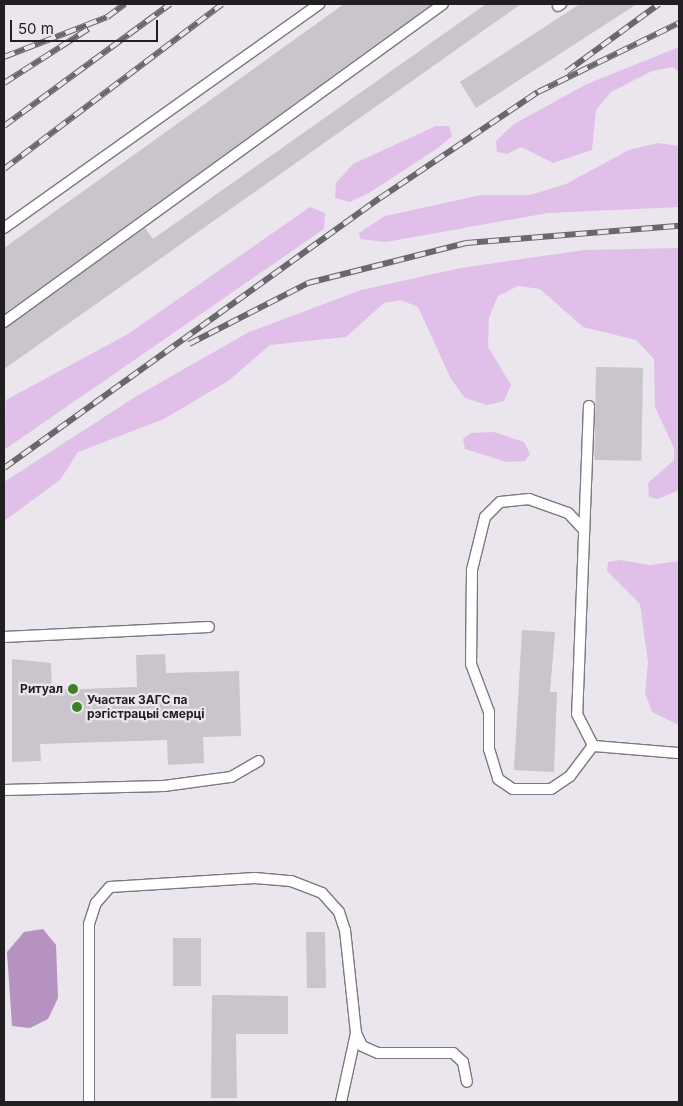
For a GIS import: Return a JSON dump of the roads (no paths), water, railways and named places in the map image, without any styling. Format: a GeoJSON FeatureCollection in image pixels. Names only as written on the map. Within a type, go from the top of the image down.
{"type":"FeatureCollection","features":[{"type":"Feature","properties":{"kind":"lane"},"geometry":{"type":"LineString","coordinates":[[4,228],[319,4]]}},
{"type":"Feature","properties":{"kind":"lane"},"geometry":{"type":"LineString","coordinates":[[4,322],[443,4]]}},
{"type":"Feature","properties":{"kind":"lane"},"geometry":{"type":"LineString","coordinates":[[589,406],[577,714],[593,746]]}},
{"type":"Feature","properties":{"kind":"lane"},"geometry":{"type":"LineString","coordinates":[[584,530],[568,513],[529,499],[500,502],[485,517],[472,570],[470,664],[489,712],[489,749],[498,779],[513,789],[551,789],[570,776],[593,746]]}},
{"type":"Feature","properties":{"kind":"lane"},"geometry":{"type":"LineString","coordinates":[[4,637],[208,627]]}},
{"type":"Feature","properties":{"kind":"lane"},"geometry":{"type":"LineString","coordinates":[[593,746],[679,753]]}},
{"type":"Feature","properties":{"kind":"lane"},"geometry":{"type":"LineString","coordinates":[[4,790],[164,786],[231,777],[259,762]]}},
{"type":"Feature","properties":{"kind":"lane"},"geometry":{"type":"LineString","coordinates":[[89,1102],[89,924],[96,903],[110,888],[255,878],[291,881],[322,894],[339,912],[345,930],[356,1033],[341,1102]]}},
{"type":"Feature","properties":{"kind":"lane"},"geometry":{"type":"LineString","coordinates":[[356,1033],[362,1046],[378,1053],[454,1053],[463,1062],[467,1082]]}},
{"type":"Feature","properties":{"kind":"railway"},"geometry":{"type":"LineString","coordinates":[[4,57],[107,17],[125,4]]}},
{"type":"Feature","properties":{"kind":"railway"},"geometry":{"type":"LineString","coordinates":[[4,126],[170,4]]}},
{"type":"Feature","properties":{"kind":"railway"},"geometry":{"type":"LineString","coordinates":[[4,169],[222,4]]}},
{"type":"Feature","properties":{"kind":"railway"},"geometry":{"type":"LineString","coordinates":[[566,72],[659,4]]}},
{"type":"Feature","properties":{"kind":"railway"},"geometry":{"type":"LineString","coordinates":[[4,468],[380,198],[538,92],[679,23]]}},
{"type":"Feature","properties":{"kind":"railway"},"geometry":{"type":"LineString","coordinates":[[4,83],[88,29]]}},
{"type":"Feature","properties":{"kind":"railway"},"geometry":{"type":"LineString","coordinates":[[189,344],[308,283],[466,243],[679,226]]}},
{"type":"Feature","properties":{"kind":"place","name":"Ритуал"},"geometry":{"type":"Point","coordinates":[73,689]}},
{"type":"Feature","properties":{"kind":"place","name":"Участак ЗАГС па рэгістрацыі смерці"},"geometry":{"type":"Point","coordinates":[77,707]}}]}
